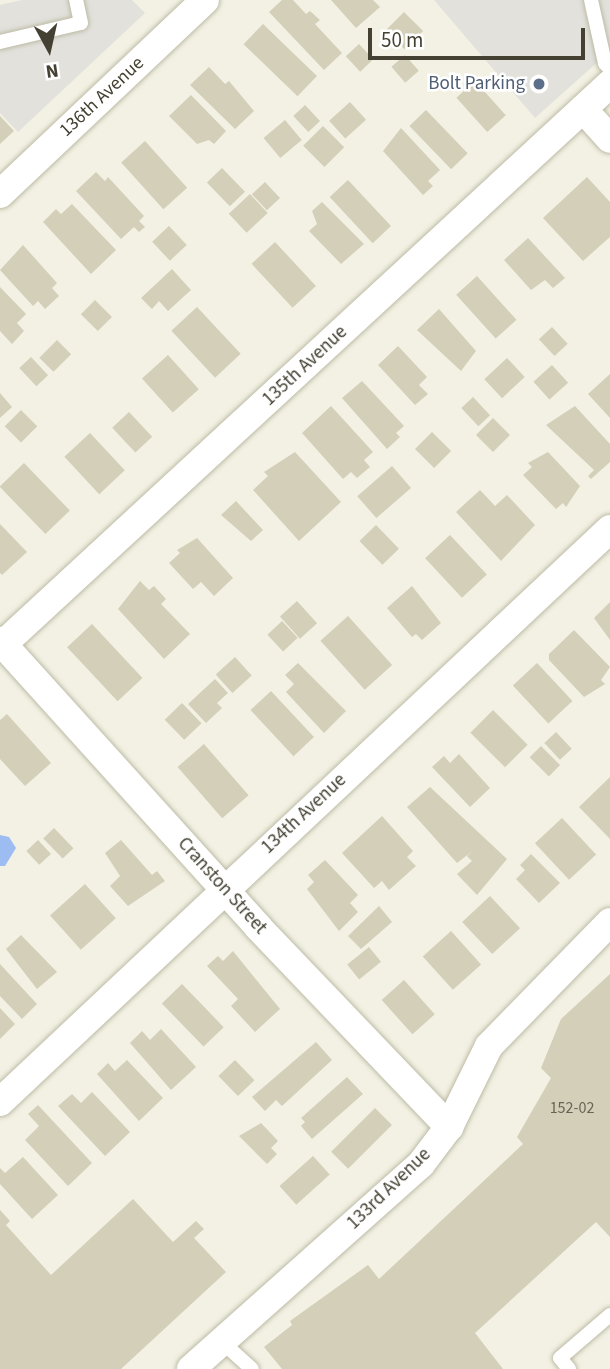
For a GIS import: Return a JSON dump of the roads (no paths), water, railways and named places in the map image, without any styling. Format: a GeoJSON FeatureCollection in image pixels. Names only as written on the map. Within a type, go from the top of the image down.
{"type":"FeatureCollection","features":[{"type":"Feature","properties":{"kind":"street","name":"136th Avenue"},"geometry":{"type":"LineString","coordinates":[[0,194],[205,0]]}},
{"type":"Feature","properties":{"kind":"street","name":"135th Avenue"},"geometry":{"type":"LineString","coordinates":[[1,644],[610,84]]}},
{"type":"Feature","properties":{"kind":"street"},"geometry":{"type":"LineString","coordinates":[[583,109],[610,139]]}},
{"type":"Feature","properties":{"kind":"street","name":"134th Avenue"},"geometry":{"type":"LineString","coordinates":[[0,1102],[225,887],[610,529]]}},
{"type":"Feature","properties":{"kind":"street","name":"Cranston Street"},"geometry":{"type":"LineString","coordinates":[[1,644],[449,1127]]}},
{"type":"Feature","properties":{"kind":"street","name":"133rd Avenue"},"geometry":{"type":"LineString","coordinates":[[191,1369],[421,1164],[449,1127],[489,1046],[610,922]]}},
{"type":"Feature","properties":{"kind":"lane"},"geometry":{"type":"LineString","coordinates":[[0,42],[81,23],[76,0]]}},
{"type":"Feature","properties":{"kind":"lane"},"geometry":{"type":"LineString","coordinates":[[590,0],[605,63],[610,69]]}},
{"type":"Feature","properties":{"kind":"lane"},"geometry":{"type":"LineString","coordinates":[[569,1369],[560,1358],[610,1315]]}},
{"type":"Feature","properties":{"kind":"lane"},"geometry":{"type":"LineString","coordinates":[[222,1342],[252,1369]]}},
{"type":"Feature","properties":{"kind":"water"},"geometry":{"type":"Polygon","coordinates":[[[0,835],[9,837],[16,848],[5,866],[0,866],[0,835]]]}},
{"type":"Feature","properties":{"kind":"place","name":"Bolt Parking"},"geometry":{"type":"Point","coordinates":[539,84]}}]}
